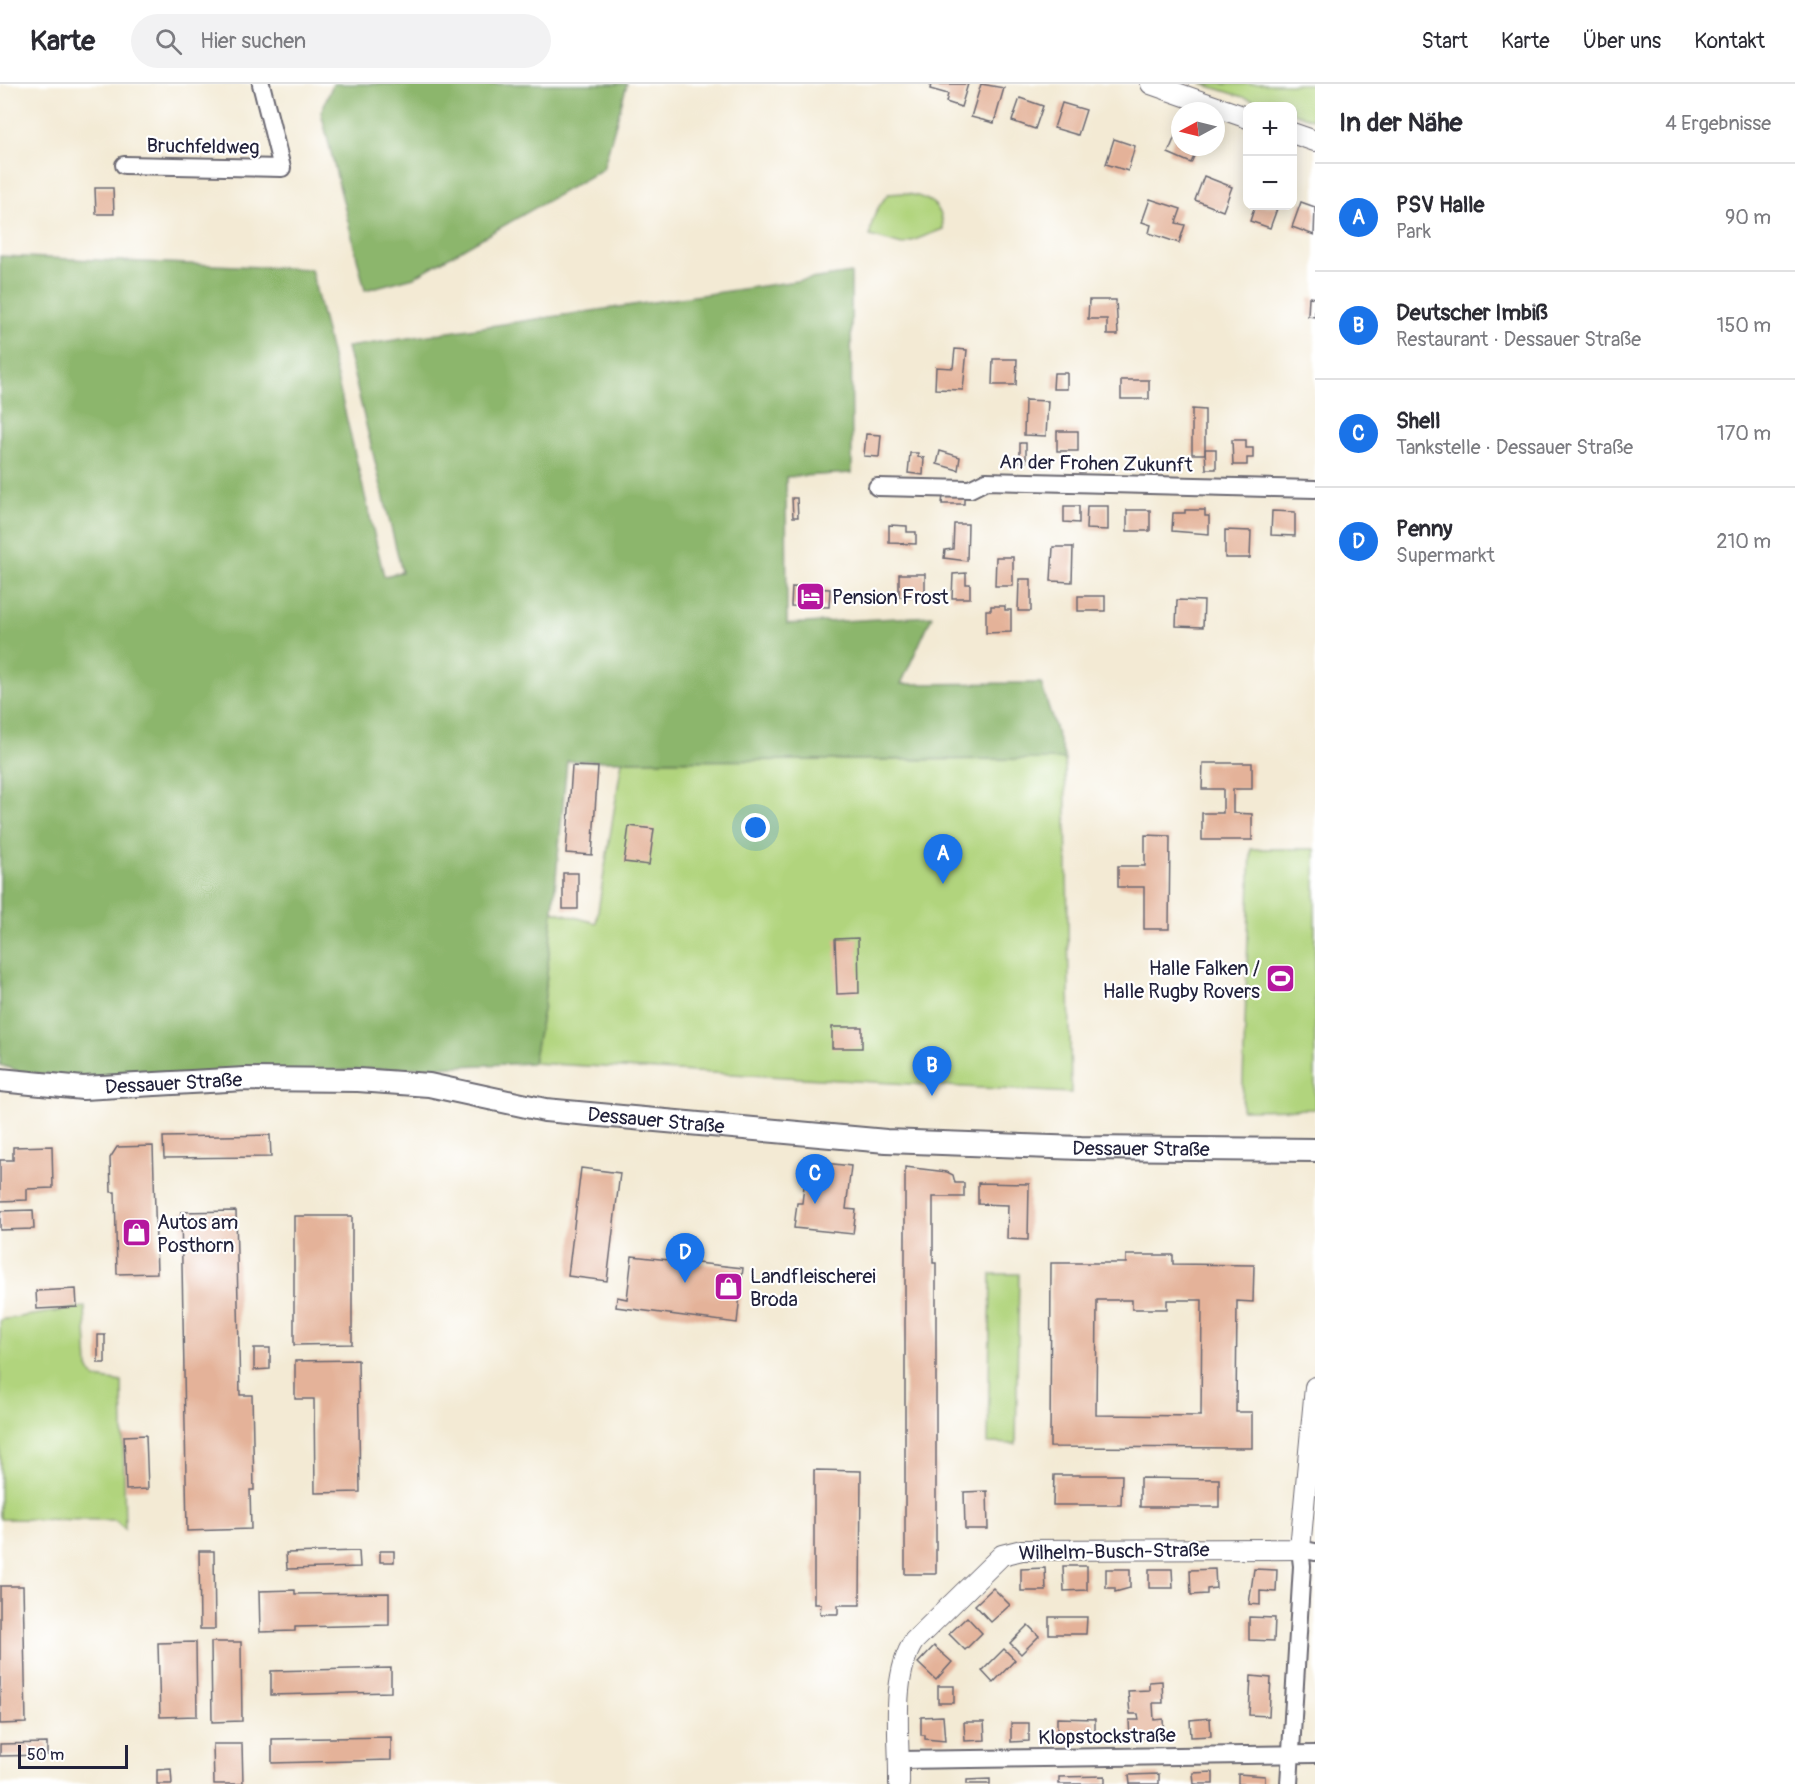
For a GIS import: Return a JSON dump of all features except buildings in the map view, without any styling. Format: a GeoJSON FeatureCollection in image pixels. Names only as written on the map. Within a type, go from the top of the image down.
{"type":"FeatureCollection","features":[{"type":"Feature","properties":{"kind":"main road","name":"Dessauer Straße"},"geometry":{"type":"LineString","coordinates":[[0,1080],[83,1088],[246,1079],[358,1080],[429,1085],[545,1110],[886,1141],[1081,1148],[1315,1150]]}},
{"type":"Feature","properties":{"kind":"street","name":"Bruchfeldweg"},"geometry":{"type":"LineString","coordinates":[[124,165],[282,168],[261,84]]}},
{"type":"Feature","properties":{"kind":"street"},"geometry":{"type":"LineString","coordinates":[[1151,84],[1243,116]]}},
{"type":"Feature","properties":{"kind":"street"},"geometry":{"type":"LineString","coordinates":[[1297,134],[1315,141]]}},
{"type":"Feature","properties":{"kind":"street","name":"An der Frohen Zukunft"},"geometry":{"type":"LineString","coordinates":[[877,487],[969,489],[986,481],[1315,489]]}},
{"type":"Feature","properties":{"kind":"street"},"geometry":{"type":"LineString","coordinates":[[1289,1784],[1302,1566],[1308,1551],[1315,1387]]}},
{"type":"Feature","properties":{"kind":"street","name":"Wilhelm-Busch-Straße"},"geometry":{"type":"LineString","coordinates":[[899,1784],[900,1681],[907,1652],[914,1641],[1002,1555],[1022,1550],[1107,1548],[1308,1551]]}},
{"type":"Feature","properties":{"kind":"street","name":"Klopstockstraße"},"geometry":{"type":"LineString","coordinates":[[900,1760],[1315,1754]]}},
{"type":"Feature","properties":{"kind":"green space"},"geometry":{"type":"Polygon","coordinates":[[[333,84],[627,84],[603,169],[414,277],[365,290],[321,112],[333,84]]]}},
{"type":"Feature","properties":{"kind":"green space"},"geometry":{"type":"Polygon","coordinates":[[[1202,84],[1315,84],[1315,109],[1312,119],[1297,114],[1297,102],[1259,102],[1202,84]]]}},
{"type":"Feature","properties":{"kind":"green space"},"geometry":{"type":"Polygon","coordinates":[[[904,193],[926,199],[937,207],[943,229],[902,245],[870,236],[875,214],[888,194],[904,193]]]}},
{"type":"Feature","properties":{"kind":"green space"},"geometry":{"type":"Polygon","coordinates":[[[0,256],[311,269],[384,576],[402,572],[347,347],[851,273],[852,473],[786,477],[787,624],[932,616],[901,684],[1041,683],[1065,759],[567,761],[544,1005],[533,1063],[104,1080],[21,1072],[0,1065],[0,256]]]}},
{"type":"Feature","properties":{"kind":"green space"},"geometry":{"type":"Polygon","coordinates":[[[1065,759],[1071,1093],[533,1063],[544,1005],[553,911],[596,923],[622,761],[1065,759]]]}},
{"type":"Feature","properties":{"kind":"green space","name":"Halle Falken / Halle Rugby Rovers"},"geometry":{"type":"Polygon","coordinates":[[[1251,849],[1315,849],[1315,1109],[1242,1110],[1251,849]]]}},
{"type":"Feature","properties":{"kind":"green space"},"geometry":{"type":"Polygon","coordinates":[[[991,1274],[1019,1274],[1016,1444],[988,1443],[991,1274]]]}},
{"type":"Feature","properties":{"kind":"green space"},"geometry":{"type":"Polygon","coordinates":[[[85,1307],[88,1368],[95,1378],[122,1382],[125,1529],[115,1520],[0,1519],[0,1320],[85,1307]]]}},
{"type":"Feature","properties":{"kind":"place","name":"Pension Frost"},"geometry":{"type":"Point","coordinates":[811,597]}},
{"type":"Feature","properties":{"kind":"place","name":"PSV Halle"},"geometry":{"type":"Point","coordinates":[943,884]}},
{"type":"Feature","properties":{"kind":"place","name":"Halle Falken / Halle Rugby Rovers"},"geometry":{"type":"Point","coordinates":[1281,979]}},
{"type":"Feature","properties":{"kind":"place","name":"Deutscher Imbiß"},"geometry":{"type":"Point","coordinates":[932,1096]}},
{"type":"Feature","properties":{"kind":"place","name":"Shell"},"geometry":{"type":"Point","coordinates":[815,1204]}},
{"type":"Feature","properties":{"kind":"place","name":"Autos am Posthorn"},"geometry":{"type":"Point","coordinates":[136,1233]}},
{"type":"Feature","properties":{"kind":"place","name":"Penny"},"geometry":{"type":"Point","coordinates":[685,1283]}},
{"type":"Feature","properties":{"kind":"place","name":"Landfleischerei Broda"},"geometry":{"type":"Point","coordinates":[729,1287]}}]}
